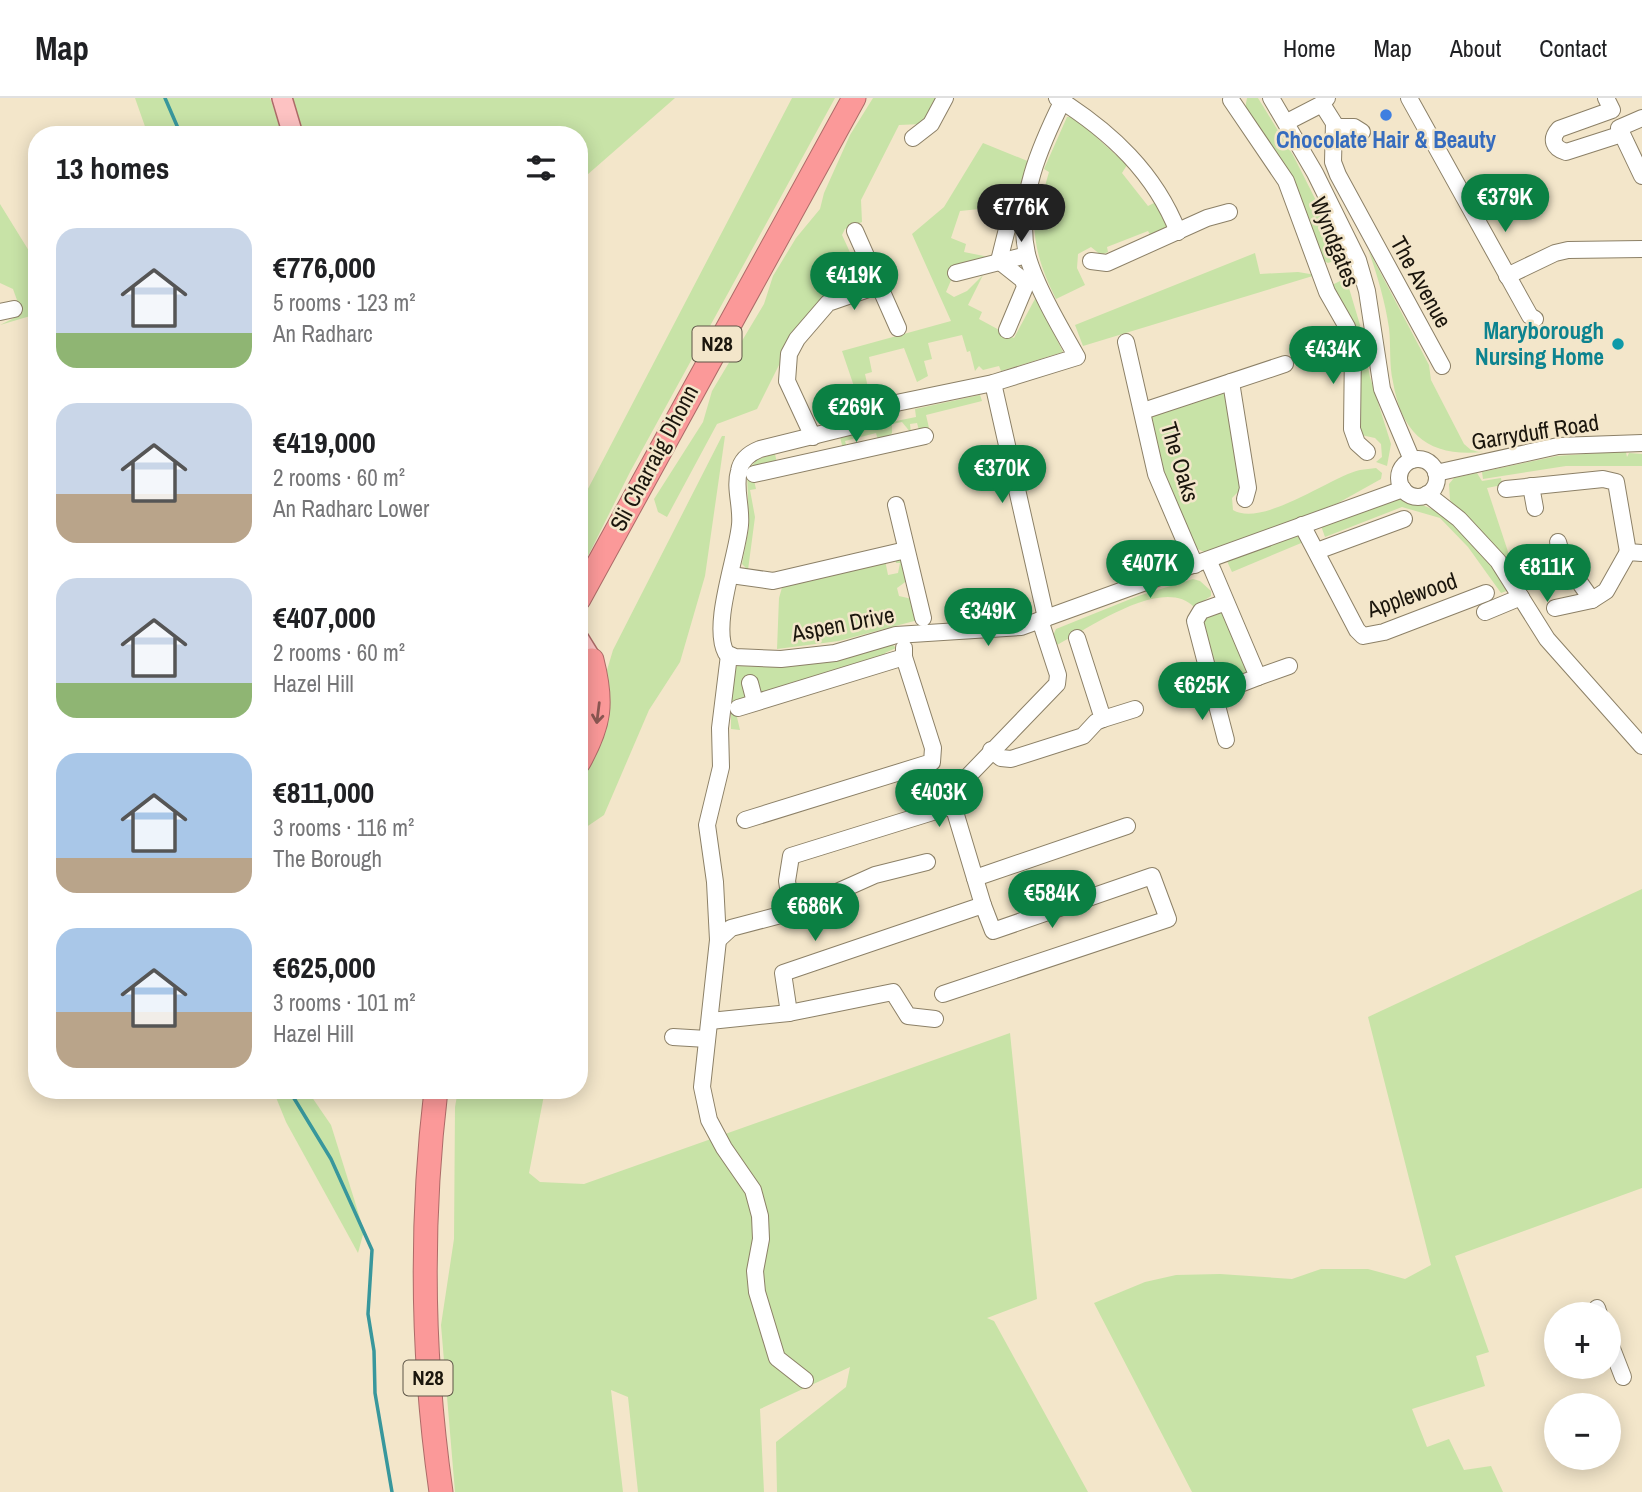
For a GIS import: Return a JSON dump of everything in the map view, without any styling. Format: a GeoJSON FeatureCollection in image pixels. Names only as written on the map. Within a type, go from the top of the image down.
{"type":"FeatureCollection","features":[{"type":"Feature","properties":{"kind":"highway","name":"Sli Charraig Dhonn"},"geometry":{"type":"LineString","coordinates":[[588,582],[854,98]]}},
{"type":"Feature","properties":{"kind":"highway"},"geometry":{"type":"LineString","coordinates":[[588,745],[599,711],[598,687],[592,660]]}},
{"type":"Feature","properties":{"kind":"highway","name":"N28"},"geometry":{"type":"LineString","coordinates":[[423,1099],[418,1166],[420,1224],[425,1264]]}},
{"type":"Feature","properties":{"kind":"highway","name":"N28"},"geometry":{"type":"LineString","coordinates":[[435,1099],[428,1173],[426,1356],[441,1492]]}},
{"type":"Feature","properties":{"kind":"highway","name":"N28"},"geometry":{"type":"LineString","coordinates":[[425,1264],[433,1232],[444,1099]]}},
{"type":"Feature","properties":{"kind":"main road"},"geometry":{"type":"LineString","coordinates":[[282,98],[290,126]]}},
{"type":"Feature","properties":{"kind":"main road"},"geometry":{"type":"LineString","coordinates":[[588,654],[592,660]]}},
{"type":"Feature","properties":{"kind":"street"},"geometry":{"type":"LineString","coordinates":[[913,138],[931,124],[944,98]]}},
{"type":"Feature","properties":{"kind":"street"},"geometry":{"type":"LineString","coordinates":[[1271,98],[1287,122],[1358,260],[1367,291],[1382,389],[1412,460]]}},
{"type":"Feature","properties":{"kind":"street"},"geometry":{"type":"LineString","coordinates":[[1409,98],[1507,276],[1530,316],[1535,319]]}},
{"type":"Feature","properties":{"kind":"street"},"geometry":{"type":"LineString","coordinates":[[805,1380],[776,1358],[757,1292],[755,1271],[761,1239],[760,1216],[753,1189],[724,1148],[704,1107],[702,1087],[719,940],[707,825],[721,767],[720,728],[729,655],[723,647],[722,623],[740,525],[738,477],[741,465],[754,452],[853,426],[877,407],[993,383],[1077,357],[1027,255],[1024,214],[1027,196],[1061,99],[1127,152],[1148,175],[1165,200],[1178,232]]}},
{"type":"Feature","properties":{"kind":"street","name":"Wyndgates"},"geometry":{"type":"LineString","coordinates":[[1231,100],[1286,181],[1328,292],[1347,327],[1353,356],[1352,429],[1357,443],[1367,452]]}},
{"type":"Feature","properties":{"kind":"street"},"geometry":{"type":"LineString","coordinates":[[1287,122],[1325,101],[1335,127],[1354,127],[1362,132]]}},
{"type":"Feature","properties":{"kind":"street"},"geometry":{"type":"LineString","coordinates":[[1642,118],[1621,131],[1566,152],[1558,150],[1553,144],[1554,135],[1559,129],[1609,104],[1621,131],[1642,176]]}},
{"type":"Feature","properties":{"kind":"street","name":"The Avenue"},"geometry":{"type":"LineString","coordinates":[[1335,127],[1333,162],[1361,219],[1442,366]]}},
{"type":"Feature","properties":{"kind":"street"},"geometry":{"type":"LineString","coordinates":[[1091,261],[1107,263],[1207,218],[1230,212]]}},
{"type":"Feature","properties":{"kind":"street"},"geometry":{"type":"LineString","coordinates":[[999,261],[1009,221]]}},
{"type":"Feature","properties":{"kind":"street"},"geometry":{"type":"LineString","coordinates":[[855,231],[898,328]]}},
{"type":"Feature","properties":{"kind":"street"},"geometry":{"type":"LineString","coordinates":[[1507,276],[1555,253],[1568,250],[1642,249]]}},
{"type":"Feature","properties":{"kind":"street"},"geometry":{"type":"LineString","coordinates":[[956,273],[1027,255]]}},
{"type":"Feature","properties":{"kind":"street"},"geometry":{"type":"LineString","coordinates":[[999,261],[1023,280],[1025,287],[1007,330]]}},
{"type":"Feature","properties":{"kind":"street"},"geometry":{"type":"LineString","coordinates":[[813,437],[787,381],[789,354],[797,339],[828,303],[880,285]]}},
{"type":"Feature","properties":{"kind":"street","name":"The Oaks"},"geometry":{"type":"LineString","coordinates":[[1126,342],[1156,474],[1202,563],[1226,602],[1258,677]]}},
{"type":"Feature","properties":{"kind":"street","name":"The Oaks"},"geometry":{"type":"LineString","coordinates":[[1143,411],[1284,363]]}},
{"type":"Feature","properties":{"kind":"street"},"geometry":{"type":"LineString","coordinates":[[1231,382],[1248,488],[1245,499]]}},
{"type":"Feature","properties":{"kind":"street"},"geometry":{"type":"LineString","coordinates":[[943,994],[1168,919],[1153,876],[993,931],[983,905],[952,806],[952,791],[1057,684],[1058,676],[1043,619],[993,383]]}},
{"type":"Feature","properties":{"kind":"street"},"geometry":{"type":"LineString","coordinates":[[898,424],[902,441]]}},
{"type":"Feature","properties":{"kind":"street"},"geometry":{"type":"LineString","coordinates":[[754,474],[925,436]]}},
{"type":"Feature","properties":{"kind":"street"},"geometry":{"type":"LineString","coordinates":[[782,443],[788,466]]}},
{"type":"Feature","properties":{"kind":"street","name":"Garryduff Road"},"geometry":{"type":"LineString","coordinates":[[1436,473],[1558,446],[1642,443]]}},
{"type":"Feature","properties":{"kind":"street"},"geometry":{"type":"LineString","coordinates":[[1412,460],[1430,463],[1436,473],[1435,485],[1427,494],[1414,496],[1403,489],[1400,472],[1412,460]]}},
{"type":"Feature","properties":{"kind":"street"},"geometry":{"type":"LineString","coordinates":[[1506,489],[1603,479],[1616,482],[1635,552],[1606,591],[1592,600],[1555,608]]}},
{"type":"Feature","properties":{"kind":"street"},"geometry":{"type":"LineString","coordinates":[[1531,486],[1535,508]]}},
{"type":"Feature","properties":{"kind":"street"},"geometry":{"type":"LineString","coordinates":[[923,625],[1000,630],[1043,619],[1403,489]]}},
{"type":"Feature","properties":{"kind":"street"},"geometry":{"type":"LineString","coordinates":[[1427,494],[1442,504],[1480,541],[1507,573],[1547,639],[1642,746]]}},
{"type":"Feature","properties":{"kind":"street","name":"Aspen Drive"},"geometry":{"type":"LineString","coordinates":[[729,655],[781,659],[835,653],[883,637],[905,635],[923,625],[897,505]]}},
{"type":"Feature","properties":{"kind":"street"},"geometry":{"type":"LineString","coordinates":[[1317,551],[1404,519]]}},
{"type":"Feature","properties":{"kind":"street","name":"Applewood"},"geometry":{"type":"LineString","coordinates":[[1302,525],[1357,630],[1363,636],[1384,632],[1486,593]]}},
{"type":"Feature","properties":{"kind":"street"},"geometry":{"type":"LineString","coordinates":[[1558,542],[1563,559],[1592,600]]}},
{"type":"Feature","properties":{"kind":"street"},"geometry":{"type":"LineString","coordinates":[[731,575],[773,581],[906,550]]}},
{"type":"Feature","properties":{"kind":"street","name":"Aspen Drive"},"geometry":{"type":"LineString","coordinates":[[898,592],[916,589]]}},
{"type":"Feature","properties":{"kind":"street"},"geometry":{"type":"LineString","coordinates":[[1485,612],[1521,597]]}},
{"type":"Feature","properties":{"kind":"street"},"geometry":{"type":"LineString","coordinates":[[1226,602],[1201,611],[1195,621],[1226,740]]}},
{"type":"Feature","properties":{"kind":"street"},"geometry":{"type":"LineString","coordinates":[[754,822],[932,762],[933,748],[904,657],[905,635]]}},
{"type":"Feature","properties":{"kind":"street"},"geometry":{"type":"LineString","coordinates":[[1077,638],[1077,664],[1103,719]]}},
{"type":"Feature","properties":{"kind":"street"},"geometry":{"type":"LineString","coordinates":[[738,708],[904,657]]}},
{"type":"Feature","properties":{"kind":"street"},"geometry":{"type":"LineString","coordinates":[[1214,694],[1289,666]]}},
{"type":"Feature","properties":{"kind":"street"},"geometry":{"type":"LineString","coordinates":[[750,683],[755,702]]}},
{"type":"Feature","properties":{"kind":"street"},"geometry":{"type":"LineString","coordinates":[[992,750],[1001,758],[1011,759],[1083,736],[1096,722],[1135,709]]}},
{"type":"Feature","properties":{"kind":"street"},"geometry":{"type":"LineString","coordinates":[[792,912],[787,881],[791,856],[952,806]]}},
{"type":"Feature","properties":{"kind":"street"},"geometry":{"type":"LineString","coordinates":[[975,878],[1127,827]]}},
{"type":"Feature","properties":{"kind":"street"},"geometry":{"type":"LineString","coordinates":[[719,940],[731,928],[792,912],[875,875],[927,862]]}},
{"type":"Feature","properties":{"kind":"street"},"geometry":{"type":"LineString","coordinates":[[789,1013],[783,973],[983,905]]}},
{"type":"Feature","properties":{"kind":"street"},"geometry":{"type":"LineString","coordinates":[[710,1021],[789,1013],[893,992],[908,1016],[935,1019]]}},
{"type":"Feature","properties":{"kind":"street"},"geometry":{"type":"LineString","coordinates":[[674,1037],[708,1039]]}},
{"type":"Feature","properties":{"kind":"street"},"geometry":{"type":"LineString","coordinates":[[1621,1368],[1623,1377]]}},
{"type":"Feature","properties":{"kind":"green space"},"geometry":{"type":"Polygon","coordinates":[[[135,98],[270,98],[280,126],[145,126],[135,98]]]}},
{"type":"Feature","properties":{"kind":"green space"},"geometry":{"type":"Polygon","coordinates":[[[292,98],[675,98],[588,174],[588,126],[301,126],[292,98]]]}},
{"type":"Feature","properties":{"kind":"green space"},"geometry":{"type":"Polygon","coordinates":[[[792,98],[835,98],[630,472],[588,556],[588,489],[792,98]]]}},
{"type":"Feature","properties":{"kind":"green space"},"geometry":{"type":"Polygon","coordinates":[[[873,98],[941,98],[922,124],[899,125],[861,200],[862,222],[845,229],[842,235],[860,274],[867,273],[869,277],[860,277],[858,274],[851,276],[852,288],[850,281],[827,287],[829,296],[794,335],[757,409],[717,424],[667,517],[658,512],[654,499],[703,422],[712,391],[764,304],[773,276],[796,238],[820,209],[824,193],[850,135],[873,98]]]}},
{"type":"Feature","properties":{"kind":"green space"},"geometry":{"type":"Polygon","coordinates":[[[1247,98],[1258,98],[1293,155],[1342,252],[1339,259],[1328,263],[1320,259],[1245,109],[1247,98]]]}},
{"type":"Feature","properties":{"kind":"green space"},"geometry":{"type":"Polygon","coordinates":[[[1067,117],[1074,117],[1127,165],[1122,173],[1148,206],[1156,202],[1169,227],[1152,238],[1148,231],[1107,247],[1108,252],[1101,255],[1091,247],[1078,254],[1077,268],[1085,285],[1056,299],[1038,251],[1034,214],[1035,200],[1041,200],[1049,172],[1044,169],[1067,117]]]}},
{"type":"Feature","properties":{"kind":"green space"},"geometry":{"type":"Polygon","coordinates":[[[983,143],[1030,162],[1012,215],[989,208],[960,211],[951,238],[966,244],[964,252],[989,257],[952,278],[946,292],[954,297],[967,291],[983,275],[968,305],[982,312],[979,319],[1014,338],[1036,297],[1063,352],[1001,371],[999,366],[983,370],[979,366],[975,371],[962,335],[928,343],[932,359],[924,361],[928,376],[917,382],[904,348],[869,357],[872,372],[865,374],[869,392],[863,395],[867,406],[856,414],[860,404],[842,351],[951,321],[912,234],[944,207],[983,143]]]}},
{"type":"Feature","properties":{"kind":"green space"},"geometry":{"type":"Polygon","coordinates":[[[0,204],[28,249],[28,317],[0,325],[22,314],[13,289],[0,283],[0,204]]]}},
{"type":"Feature","properties":{"kind":"green space"},"geometry":{"type":"Polygon","coordinates":[[[1368,249],[1429,365],[1431,380],[1464,444],[1471,450],[1483,452],[1464,453],[1434,446],[1411,429],[1403,416],[1392,376],[1385,308],[1368,249]]]}},
{"type":"Feature","properties":{"kind":"green space"},"geometry":{"type":"Polygon","coordinates":[[[1255,253],[1260,274],[1298,272],[1316,275],[1083,346],[1075,325],[1255,253]]]}},
{"type":"Feature","properties":{"kind":"green space"},"geometry":{"type":"Polygon","coordinates":[[[1346,278],[1360,325],[1370,377],[1391,444],[1387,466],[1376,462],[1382,457],[1381,444],[1375,438],[1361,435],[1358,429],[1357,390],[1332,285],[1346,278]]]}},
{"type":"Feature","properties":{"kind":"green space"},"geometry":{"type":"Polygon","coordinates":[[[1226,392],[1242,488],[1232,498],[1233,510],[1246,514],[1279,507],[1360,470],[1376,468],[1382,473],[1381,479],[1338,503],[1217,550],[1207,553],[1195,548],[1159,467],[1151,414],[1226,392]]]}},
{"type":"Feature","properties":{"kind":"green space"},"geometry":{"type":"Polygon","coordinates":[[[980,395],[982,401],[926,415],[929,428],[919,430],[917,423],[910,424],[911,433],[902,422],[892,424],[892,433],[886,439],[878,440],[876,433],[845,441],[847,448],[843,449],[840,437],[859,431],[875,419],[876,425],[916,417],[915,409],[980,395]]]}},
{"type":"Feature","properties":{"kind":"green space"},"geometry":{"type":"Polygon","coordinates":[[[722,436],[725,436],[705,576],[680,662],[649,710],[604,815],[588,826],[588,762],[601,735],[608,692],[607,670],[613,650],[722,436]]]}},
{"type":"Feature","properties":{"kind":"green space"},"geometry":{"type":"Polygon","coordinates":[[[1626,452],[1627,457],[1629,453],[1642,454],[1642,466],[1566,466],[1483,479],[1482,472],[1557,456],[1626,452]]]}},
{"type":"Feature","properties":{"kind":"green space"},"geometry":{"type":"Polygon","coordinates":[[[775,454],[777,463],[753,476],[756,489],[750,490],[755,517],[748,570],[742,564],[749,527],[747,470],[758,459],[775,454]]]}},
{"type":"Feature","properties":{"kind":"green space"},"geometry":{"type":"Polygon","coordinates":[[[1477,473],[1482,481],[1501,478],[1502,485],[1487,488],[1517,579],[1450,500],[1449,484],[1454,478],[1477,473]]]}},
{"type":"Feature","properties":{"kind":"green space"},"geometry":{"type":"Polygon","coordinates":[[[1397,494],[1448,516],[1512,589],[1501,593],[1468,547],[1440,518],[1402,507],[1325,537],[1320,523],[1397,494]]]}},
{"type":"Feature","properties":{"kind":"green space"},"geometry":{"type":"Polygon","coordinates":[[[1300,528],[1306,541],[1232,572],[1226,559],[1300,528]]]}},
{"type":"Feature","properties":{"kind":"green space"},"geometry":{"type":"Polygon","coordinates":[[[895,557],[901,558],[908,580],[897,588],[899,596],[912,599],[918,620],[839,641],[777,649],[779,598],[783,584],[885,560],[888,575],[898,573],[900,563],[896,563],[895,557]]]}},
{"type":"Feature","properties":{"kind":"green space"},"geometry":{"type":"Polygon","coordinates":[[[1193,579],[1200,581],[1211,591],[1211,596],[1194,607],[1180,599],[1164,597],[1145,601],[1106,618],[1057,645],[1051,640],[1056,629],[1138,596],[1193,579]]]}},
{"type":"Feature","properties":{"kind":"green space"},"geometry":{"type":"Polygon","coordinates":[[[1223,611],[1248,669],[1247,674],[1220,685],[1216,682],[1201,618],[1223,611]]]}},
{"type":"Feature","properties":{"kind":"green space"},"geometry":{"type":"Polygon","coordinates":[[[892,644],[896,648],[885,653],[886,657],[747,697],[736,713],[740,730],[731,729],[731,675],[737,666],[783,667],[839,661],[892,644]]]}},
{"type":"Feature","properties":{"kind":"green space"},"geometry":{"type":"Polygon","coordinates":[[[1642,889],[1642,1188],[1455,1256],[1489,1352],[1476,1356],[1485,1386],[1412,1409],[1427,1447],[1449,1439],[1464,1470],[1491,1466],[1503,1492],[1192,1492],[1094,1303],[1145,1282],[1176,1275],[1220,1274],[1292,1279],[1321,1269],[1368,1269],[1405,1279],[1431,1265],[1368,1017],[1642,889]]]}},
{"type":"Feature","properties":{"kind":"green space"},"geometry":{"type":"Polygon","coordinates":[[[1010,1033],[1037,1299],[987,1318],[994,1321],[1088,1492],[777,1492],[776,1442],[846,1387],[850,1367],[760,1409],[764,1492],[638,1492],[628,1397],[611,1390],[623,1492],[455,1492],[441,1325],[454,1239],[456,1099],[543,1099],[529,1173],[540,1182],[584,1184],[1010,1033]]]}},
{"type":"Feature","properties":{"kind":"green space"},"geometry":{"type":"Polygon","coordinates":[[[277,1099],[313,1099],[331,1125],[364,1231],[358,1253],[286,1122],[277,1099]]]}},
{"type":"Feature","properties":{"kind":"waterway"},"geometry":{"type":"LineString","coordinates":[[165,98],[177,126]]}},
{"type":"Feature","properties":{"kind":"waterway"},"geometry":{"type":"LineString","coordinates":[[294,1099],[331,1159],[372,1250],[368,1314],[374,1351],[375,1393],[392,1492]]}},
{"type":"Feature","properties":{"kind":"place","name":"Chocolate Hair & Beauty"},"geometry":{"type":"Point","coordinates":[1386,115]}},
{"type":"Feature","properties":{"kind":"place","name":"Maryborough Nursing Home"},"geometry":{"type":"Point","coordinates":[1618,344]}}]}
